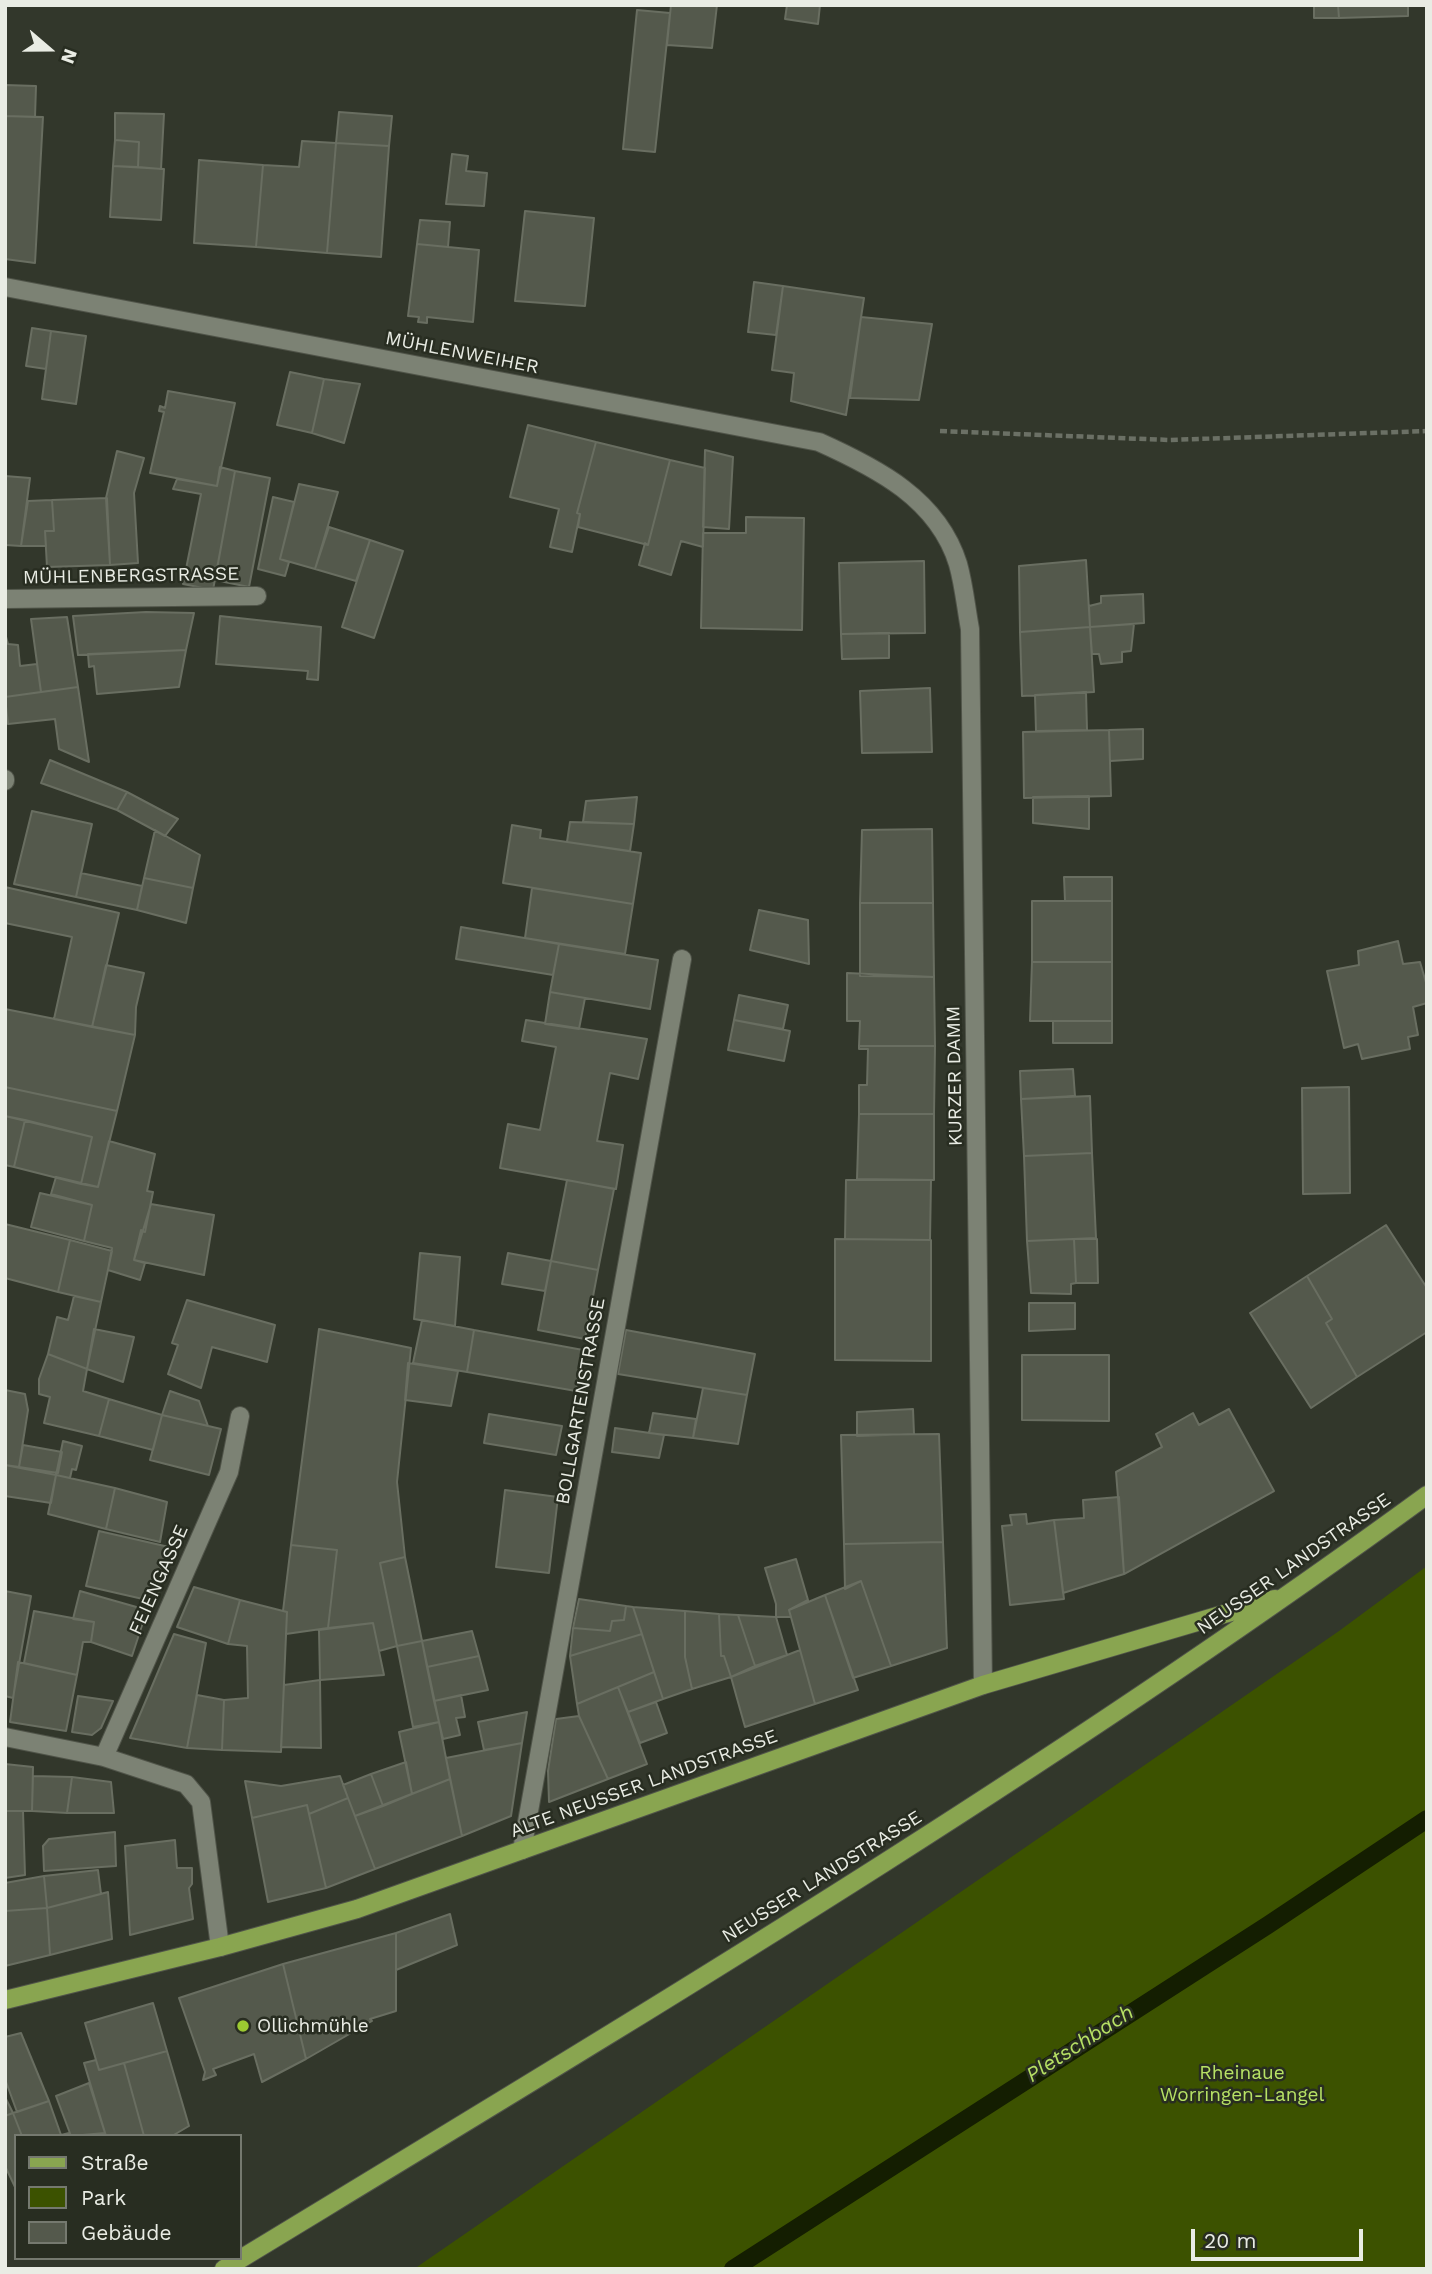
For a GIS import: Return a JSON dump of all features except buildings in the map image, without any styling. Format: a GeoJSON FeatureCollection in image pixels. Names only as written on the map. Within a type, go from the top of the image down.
{"type":"FeatureCollection","features":[{"type":"Feature","properties":{"kind":"main road","name":"NEUSSER LANDSTRASSE"},"geometry":{"type":"LineString","coordinates":[[242,2258],[713,1971],[1054,1755],[1292,1594],[1427,1495]]}},
{"type":"Feature","properties":{"kind":"main road","name":"ALTE NEUSSER LANDSTRASSE"},"geometry":{"type":"LineString","coordinates":[[5,2000],[220,1947],[357,1909],[983,1685],[1292,1594]]}},
{"type":"Feature","properties":{"kind":"street","name":"MÜHLENWEIHER"},"geometry":{"type":"LineString","coordinates":[[5,287],[819,442],[868,464],[902,485]]}},
{"type":"Feature","properties":{"kind":"street","name":"KURZER DAMM"},"geometry":{"type":"LineString","coordinates":[[902,485],[935,521],[958,563],[970,629],[983,1685]]}},
{"type":"Feature","properties":{"kind":"street","name":"MÜHLENBERGSTRASSE"},"geometry":{"type":"LineString","coordinates":[[5,599],[257,596]]}},
{"type":"Feature","properties":{"kind":"street","name":"BOLLGARTENSTRASSE"},"geometry":{"type":"LineString","coordinates":[[522,1850],[682,958]]}},
{"type":"Feature","properties":{"kind":"street","name":"FEIENGASSE"},"geometry":{"type":"LineString","coordinates":[[104,1757],[229,1472],[240,1416]]}},
{"type":"Feature","properties":{"kind":"street"},"geometry":{"type":"LineString","coordinates":[[5,1737],[104,1757],[186,1784],[201,1802],[220,1947]]}},
{"type":"Feature","properties":{"kind":"path"},"geometry":{"type":"LineString","coordinates":[[940,431],[1170,440],[1427,431]]}},
{"type":"Feature","properties":{"kind":"green space","name":"Rheinaue Worringen-Langel"},"geometry":{"type":"Polygon","coordinates":[[[1427,1566],[1427,2269],[414,2269],[1339,1631],[1427,1566]]]}},
{"type":"Feature","properties":{"kind":"waterway","name":"Pletschbach"},"geometry":{"type":"LineString","coordinates":[[733,2269],[1268,1925],[1427,1819]]}},
{"type":"Feature","properties":{"kind":"place","name":"Ollichmühle"},"geometry":{"type":"Point","coordinates":[243,2026]}}]}
